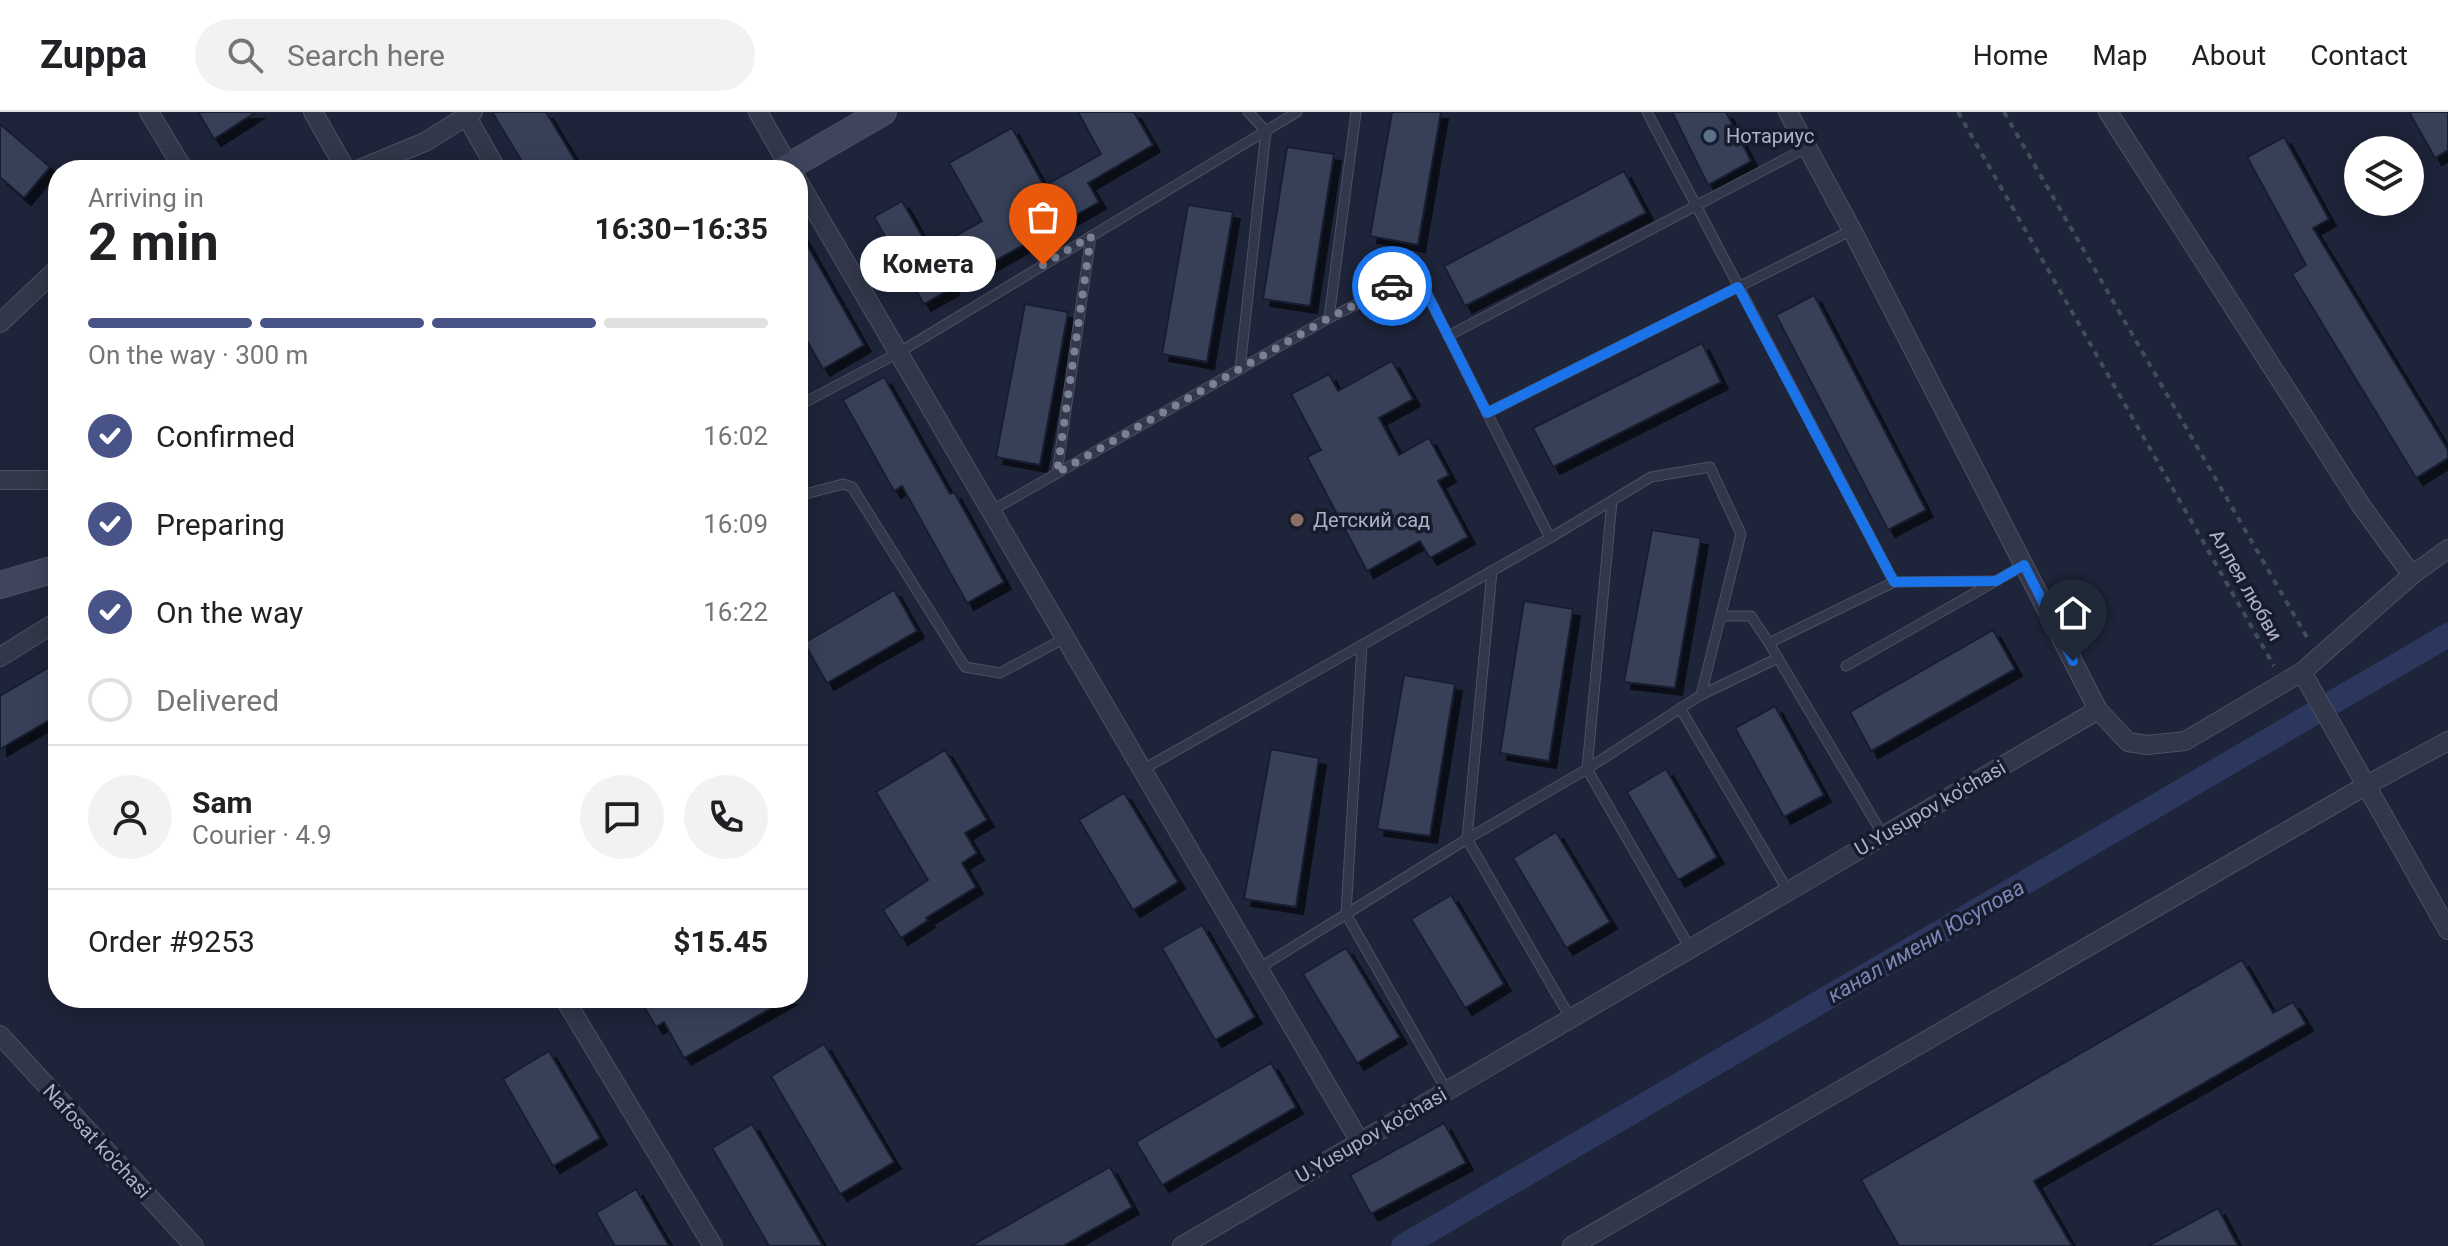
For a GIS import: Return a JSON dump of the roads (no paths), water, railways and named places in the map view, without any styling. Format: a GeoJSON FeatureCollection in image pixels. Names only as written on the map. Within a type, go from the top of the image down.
{"type":"FeatureCollection","features":[{"type":"Feature","properties":{"kind":"street"},"geometry":{"type":"LineString","coordinates":[[149,112],[178,160]]}},
{"type":"Feature","properties":{"kind":"street"},"geometry":{"type":"LineString","coordinates":[[313,112],[340,160]]}},
{"type":"Feature","properties":{"kind":"street"},"geometry":{"type":"LineString","coordinates":[[758,112],[784,160]]}},
{"type":"Feature","properties":{"kind":"street"},"geometry":{"type":"LineString","coordinates":[[808,160],[883,112]]}},
{"type":"Feature","properties":{"kind":"street"},"geometry":{"type":"LineString","coordinates":[[1788,112],[1852,230],[2098,710],[2128,742],[2147,745],[2185,741],[2302,672],[2412,575],[2448,549]]}},
{"type":"Feature","properties":{"kind":"street"},"geometry":{"type":"LineString","coordinates":[[2108,112],[2362,507],[2412,575]]}},
{"type":"Feature","properties":{"kind":"street"},"geometry":{"type":"LineString","coordinates":[[381,160],[425,142],[468,113],[492,160]]}},
{"type":"Feature","properties":{"kind":"street"},"geometry":{"type":"LineString","coordinates":[[808,202],[1360,1142]]}},
{"type":"Feature","properties":{"kind":"street"},"geometry":{"type":"LineString","coordinates":[[0,323],[48,277]]}},
{"type":"Feature","properties":{"kind":"street"},"geometry":{"type":"LineString","coordinates":[[0,480],[48,480]]}},
{"type":"Feature","properties":{"kind":"street"},"geometry":{"type":"LineString","coordinates":[[0,585],[48,571]]}},
{"type":"Feature","properties":{"kind":"street"},"geometry":{"type":"LineString","coordinates":[[0,657],[48,627]]}},
{"type":"Feature","properties":{"kind":"street"},"geometry":{"type":"LineString","coordinates":[[2302,672],[2448,930]]}},
{"type":"Feature","properties":{"kind":"street","name":"U.Yusupov ko'chasi"},"geometry":{"type":"LineString","coordinates":[[1182,1246],[2098,710]]}},
{"type":"Feature","properties":{"kind":"street"},"geometry":{"type":"LineString","coordinates":[[1572,1246],[2365,786],[2448,741]]}},
{"type":"Feature","properties":{"kind":"street"},"geometry":{"type":"LineString","coordinates":[[570,1008],[713,1246]]}},
{"type":"Feature","properties":{"kind":"street","name":"Nafosat ko'chasi"},"geometry":{"type":"LineString","coordinates":[[0,1035],[194,1246]]}},
{"type":"Feature","properties":{"kind":"lane"},"geometry":{"type":"LineString","coordinates":[[1240,369],[1266,131],[1248,112]]}},
{"type":"Feature","properties":{"kind":"lane"},"geometry":{"type":"LineString","coordinates":[[808,401],[898,353],[1297,112]]}},
{"type":"Feature","properties":{"kind":"lane"},"geometry":{"type":"LineString","coordinates":[[1329,318],[1356,112]]}},
{"type":"Feature","properties":{"kind":"lane"},"geometry":{"type":"LineString","coordinates":[[1647,112],[1894,582]]}},
{"type":"Feature","properties":{"kind":"lane"},"geometry":{"type":"LineString","coordinates":[[1448,336],[1806,148]]}},
{"type":"Feature","properties":{"kind":"lane"},"geometry":{"type":"LineString","coordinates":[[1487,413],[1852,230]]}},
{"type":"Feature","properties":{"kind":"lane"},"geometry":{"type":"LineString","coordinates":[[1057,473],[1091,236]]}},
{"type":"Feature","properties":{"kind":"lane"},"geometry":{"type":"LineString","coordinates":[[991,511],[1329,318],[1417,274],[1550,538]]}},
{"type":"Feature","properties":{"kind":"lane"},"geometry":{"type":"LineString","coordinates":[[1142,770],[1550,538],[1651,477],[1710,467],[1741,534],[1701,695]]}},
{"type":"Feature","properties":{"kind":"lane"},"geometry":{"type":"LineString","coordinates":[[808,495],[843,484],[852,487],[965,667],[1000,673],[1065,638]]}},
{"type":"Feature","properties":{"kind":"lane"},"geometry":{"type":"LineString","coordinates":[[1612,501],[1587,769],[1690,948]]}},
{"type":"Feature","properties":{"kind":"lane"},"geometry":{"type":"LineString","coordinates":[[1846,666],[2024,565]]}},
{"type":"Feature","properties":{"kind":"lane"},"geometry":{"type":"LineString","coordinates":[[1492,571],[1467,839],[1571,1019]]}},
{"type":"Feature","properties":{"kind":"lane"},"geometry":{"type":"LineString","coordinates":[[1769,643],[1894,582],[1996,581]]}},
{"type":"Feature","properties":{"kind":"lane"},"geometry":{"type":"LineString","coordinates":[[1721,616],[1751,616],[1883,835]]}},
{"type":"Feature","properties":{"kind":"lane"},"geometry":{"type":"LineString","coordinates":[[1362,645],[1346,914],[1447,1091]]}},
{"type":"Feature","properties":{"kind":"lane"},"geometry":{"type":"LineString","coordinates":[[1259,968],[1587,769],[1701,695],[1778,658]]}},
{"type":"Feature","properties":{"kind":"lane"},"geometry":{"type":"LineString","coordinates":[[1680,708],[1788,891]]}},
{"type":"Feature","properties":{"kind":"waterway","name":"канал имени Юсупова"},"geometry":{"type":"LineString","coordinates":[[1403,1246],[2448,635]]}},
{"type":"Feature","properties":{"kind":"place","name":"Нотариус"},"geometry":{"type":"Point","coordinates":[1710,136]}},
{"type":"Feature","properties":{"kind":"place","name":"Комета"},"geometry":{"type":"Point","coordinates":[1043,265]}},
{"type":"Feature","properties":{"kind":"place","name":"Детский сад"},"geometry":{"type":"Point","coordinates":[1297,520]}}]}
